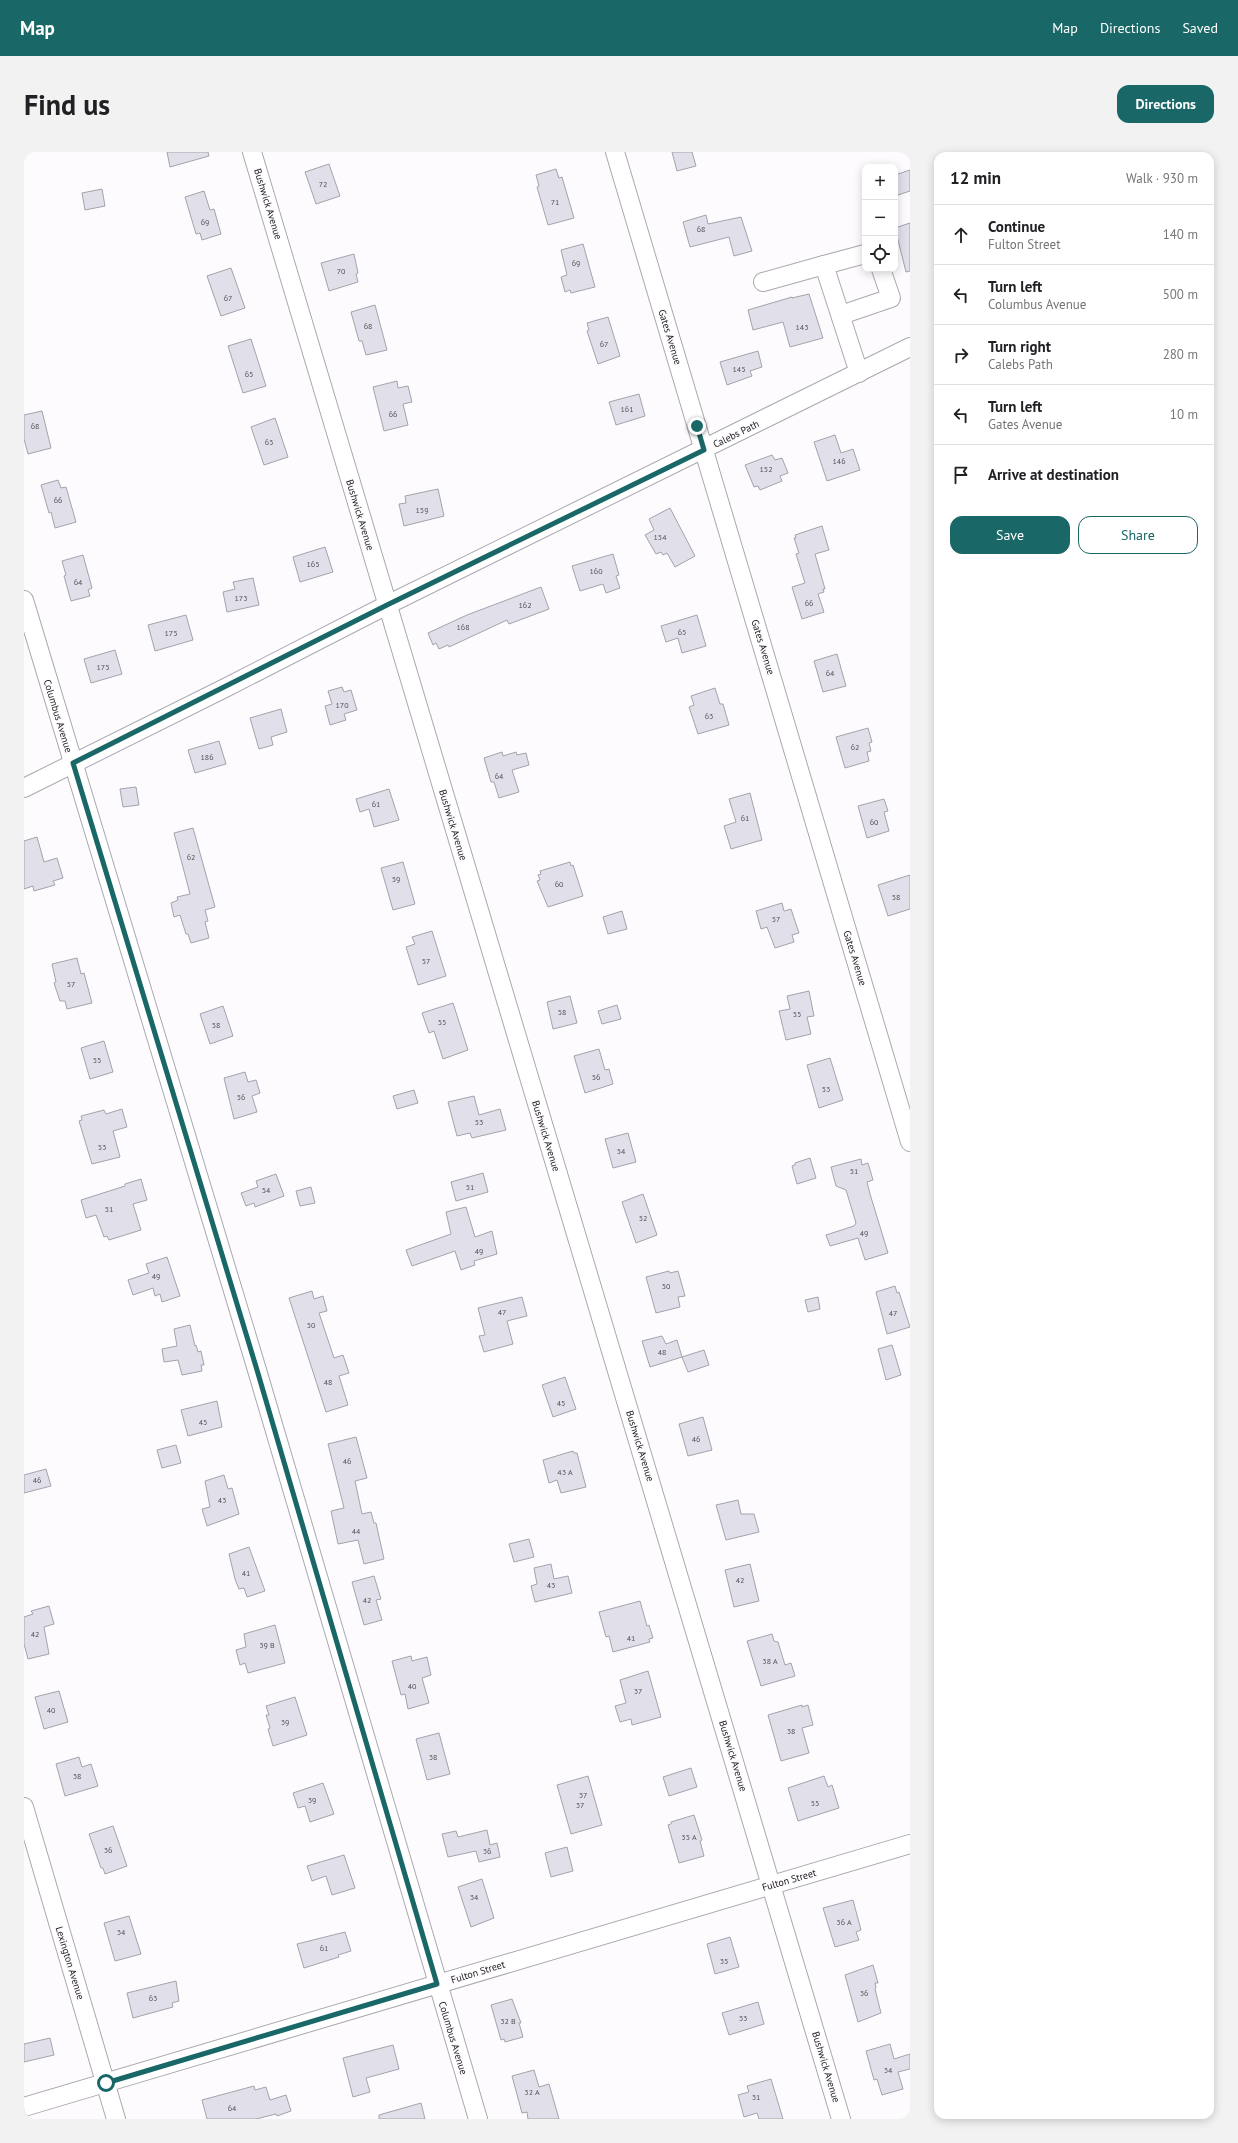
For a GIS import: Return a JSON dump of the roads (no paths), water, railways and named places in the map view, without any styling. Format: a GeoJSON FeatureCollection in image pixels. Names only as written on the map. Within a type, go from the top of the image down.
{"type":"FeatureCollection","features":[{"type":"Feature","properties":{"kind":"street","name":"Bushwick Avenue"},"geometry":{"type":"LineString","coordinates":[[252,152],[842,2119]]}},
{"type":"Feature","properties":{"kind":"street","name":"Gates Avenue"},"geometry":{"type":"LineString","coordinates":[[615,152],[910,1142]]}},
{"type":"Feature","properties":{"kind":"street"},"geometry":{"type":"LineString","coordinates":[[763,282],[862,255]]}},
{"type":"Feature","properties":{"kind":"street"},"geometry":{"type":"LineString","coordinates":[[824,265],[859,373]]}},
{"type":"Feature","properties":{"kind":"street"},"geometry":{"type":"LineString","coordinates":[[840,315],[891,298],[882,272]]}},
{"type":"Feature","properties":{"kind":"street","name":"Calebs Path"},"geometry":{"type":"LineString","coordinates":[[24,788],[387,605],[704,450],[910,347]]}},
{"type":"Feature","properties":{"kind":"street","name":"Columbus Avenue"},"geometry":{"type":"LineString","coordinates":[[24,600],[260,1378],[437,1984],[478,2119]]}},
{"type":"Feature","properties":{"kind":"street","name":"Lexington Avenue"},"geometry":{"type":"LineString","coordinates":[[24,1807],[116,2119]]}},
{"type":"Feature","properties":{"kind":"street","name":"Fulton Street"},"geometry":{"type":"LineString","coordinates":[[24,2107],[910,1844]]}}]}
